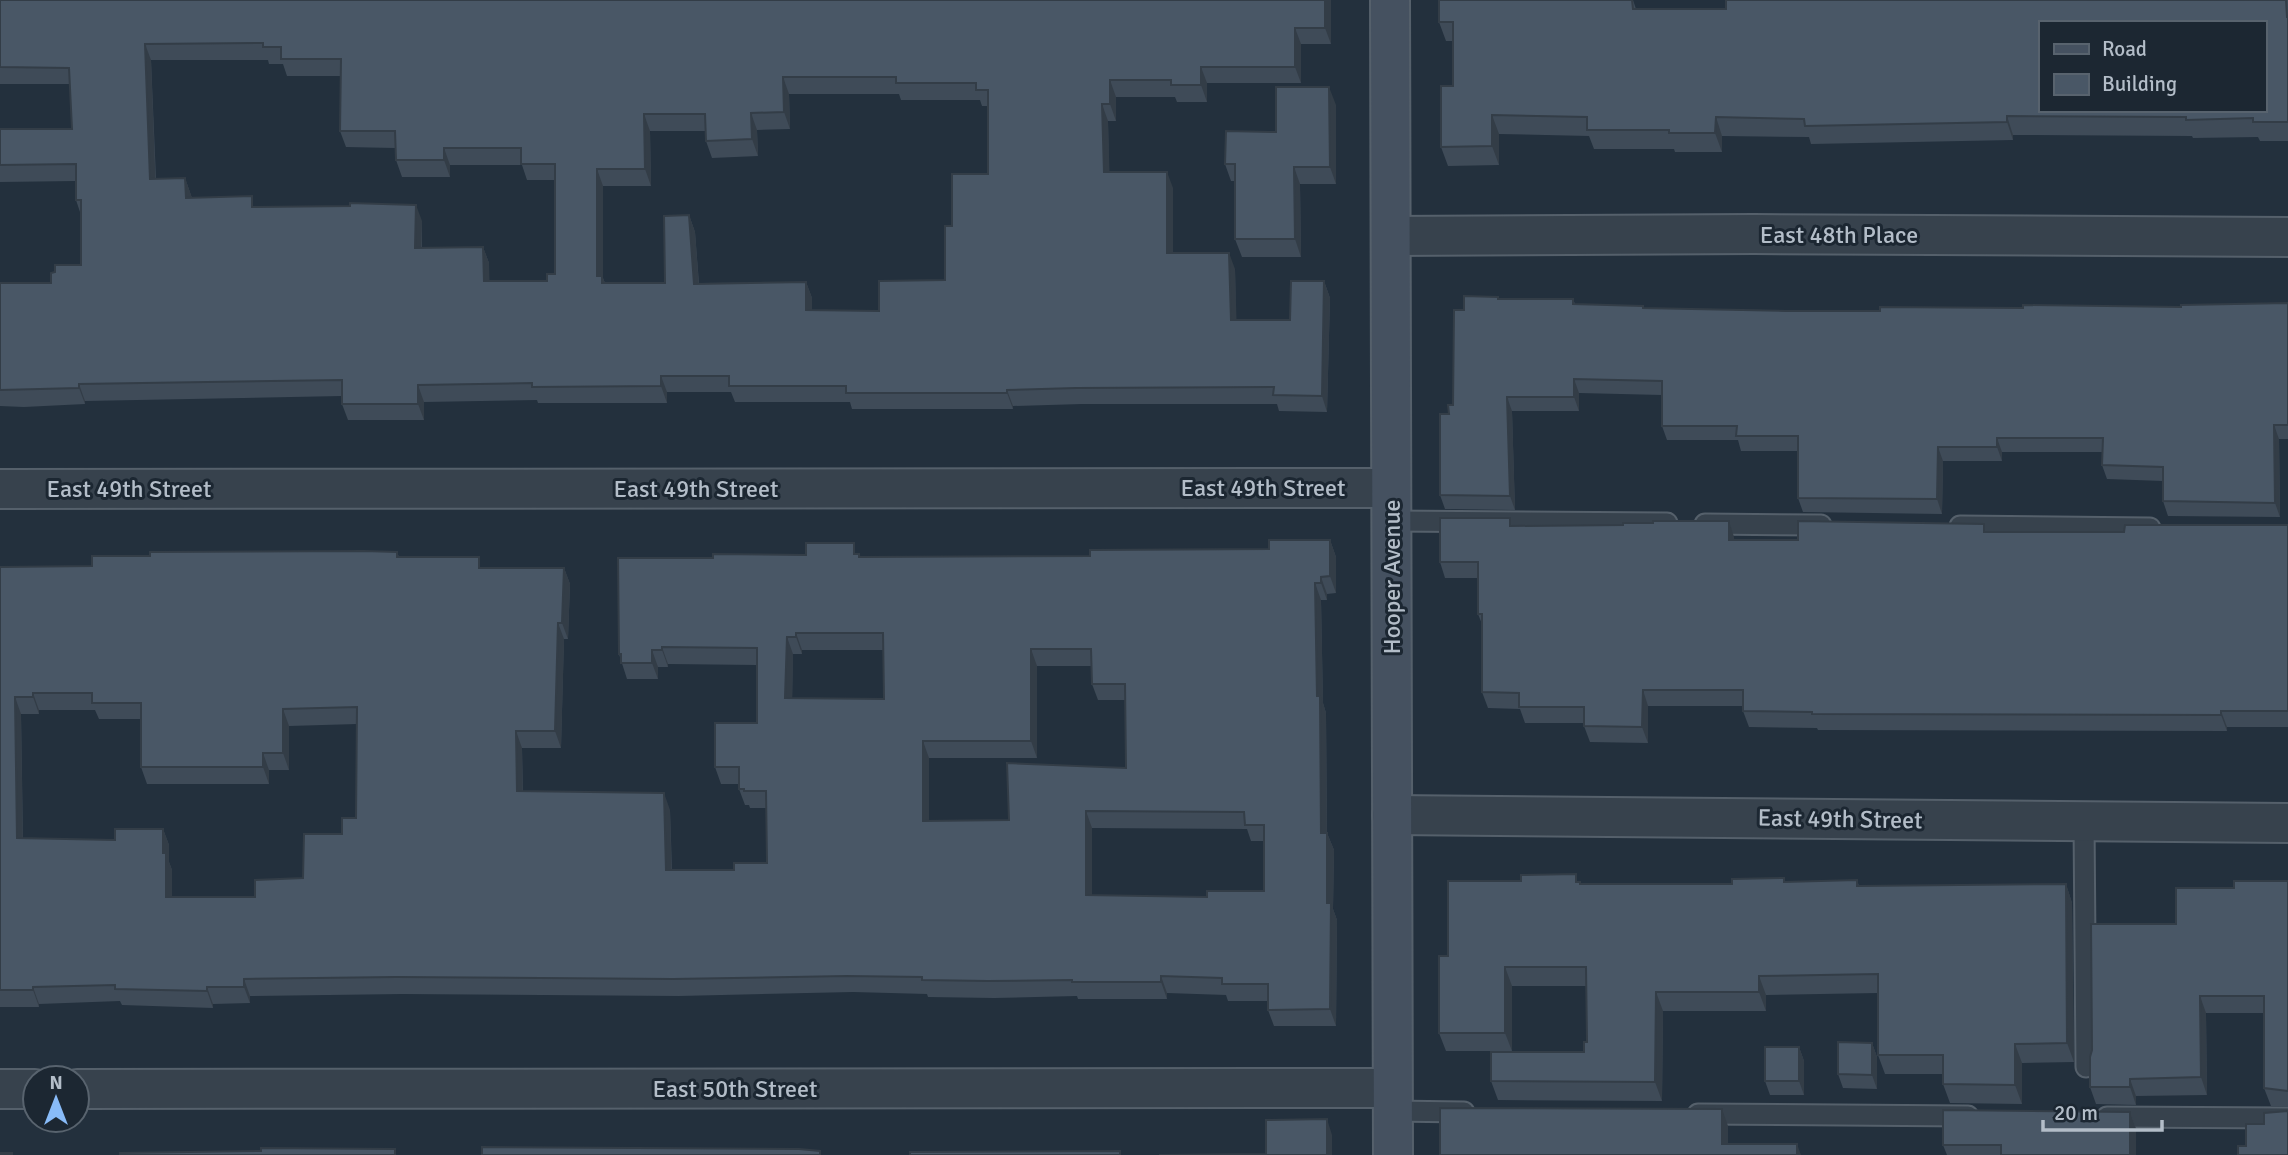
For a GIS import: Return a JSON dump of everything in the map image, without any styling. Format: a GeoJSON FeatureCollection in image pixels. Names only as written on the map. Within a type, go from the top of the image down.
{"type":"FeatureCollection","features":[{"type":"Feature","properties":{"kind":"street","name":"Hooper Avenue"},"geometry":{"type":"LineString","coordinates":[[1390,0],[1393,1155]]}},
{"type":"Feature","properties":{"kind":"street","name":"East 48th Place"},"geometry":{"type":"LineString","coordinates":[[1391,236],[1782,234],[2288,237]]}},
{"type":"Feature","properties":{"kind":"street","name":"East 49th Street"},"geometry":{"type":"LineString","coordinates":[[0,489],[1391,504]]}},
{"type":"Feature","properties":{"kind":"street","name":"East 49th Street"},"geometry":{"type":"LineString","coordinates":[[1392,815],[2288,823]]}},
{"type":"Feature","properties":{"kind":"street"},"geometry":{"type":"LineString","coordinates":[[0,1089],[21,1089]]}},
{"type":"Feature","properties":{"kind":"street","name":"East 50th Street"},"geometry":{"type":"LineString","coordinates":[[91,1089],[1392,1099]]}},
{"type":"Feature","properties":{"kind":"lane"},"geometry":{"type":"LineString","coordinates":[[1391,504],[1847,525]]}},
{"type":"Feature","properties":{"kind":"lane"},"geometry":{"type":"LineString","coordinates":[[1943,526],[2164,528]]}},
{"type":"Feature","properties":{"kind":"lane"},"geometry":{"type":"LineString","coordinates":[[2084,821],[2086,1067]]}},
{"type":"Feature","properties":{"kind":"lane"},"geometry":{"type":"LineString","coordinates":[[1392,1099],[1476,1112]]}},
{"type":"Feature","properties":{"kind":"lane"},"geometry":{"type":"LineString","coordinates":[[1672,1113],[1980,1116]]}},
{"type":"Feature","properties":{"kind":"lane"},"geometry":{"type":"LineString","coordinates":[[2092,1117],[2288,1118]]}},
{"type":"Feature","properties":{"kind":"building"},"geometry":{"type":"Polygon","coordinates":[[[0,0],[1325,0],[1325,28],[1295,28],[1295,67],[1201,67],[1201,85],[1171,85],[1171,80],[1110,80],[1110,104],[1102,104],[1104,172],[1167,172],[1167,253],[1229,253],[1231,320],[1290,320],[1291,281],[1324,281],[1322,396],[1273,395],[1274,387],[1076,388],[1007,390],[1007,393],[846,393],[846,386],[729,386],[729,376],[661,376],[661,386],[532,387],[532,383],[418,385],[418,404],[342,404],[342,380],[79,384],[79,388],[0,390],[0,283],[51,283],[51,273],[55,272],[55,265],[81,265],[81,200],[76,200],[76,164],[0,165],[0,129],[72,129],[69,68],[0,67],[0,0]],[[263,43],[145,44],[150,179],[185,178],[186,198],[252,196],[252,207],[350,206],[350,203],[416,205],[415,248],[483,247],[484,281],[547,281],[547,274],[555,274],[555,164],[521,164],[521,148],[444,148],[444,160],[396,160],[395,131],[340,131],[341,59],[281,59],[281,47],[263,47],[263,43]],[[783,77],[784,112],[751,113],[752,139],[706,141],[705,114],[644,114],[645,169],[597,169],[597,276],[602,276],[602,283],[665,283],[664,216],[689,215],[694,284],[806,282],[806,310],[879,311],[879,281],[945,280],[945,226],[952,226],[952,174],[988,174],[988,90],[976,90],[976,83],[896,83],[896,77],[783,77]]]}},
{"type":"Feature","properties":{"kind":"building"},"geometry":{"type":"Polygon","coordinates":[[[1439,0],[1632,0],[1633,9],[1726,9],[1726,0],[2286,0],[2288,122],[2253,122],[2253,118],[2186,120],[2186,117],[2007,116],[2007,122],[1805,126],[1804,119],[1716,117],[1715,133],[1669,133],[1669,130],[1587,130],[1587,117],[1492,115],[1492,146],[1441,147],[1441,86],[1453,86],[1453,22],[1439,22],[1439,0]]]}},
{"type":"Feature","properties":{"kind":"building"},"geometry":{"type":"Polygon","coordinates":[[[1276,87],[1329,87],[1330,167],[1294,167],[1295,239],[1235,239],[1235,164],[1225,164],[1226,131],[1276,132],[1276,87]]]}},
{"type":"Feature","properties":{"kind":"building"},"geometry":{"type":"Polygon","coordinates":[[[1464,296],[1573,299],[1573,304],[1643,308],[1786,311],[1880,311],[1880,307],[2181,307],[2288,303],[2288,425],[2274,425],[2275,503],[2163,501],[2163,467],[2102,465],[2103,438],[1997,438],[1997,447],[1938,447],[1937,499],[1798,498],[1798,436],[1736,436],[1737,426],[1662,426],[1662,381],[1574,379],[1574,397],[1507,397],[1510,496],[1440,495],[1440,414],[1449,414],[1448,405],[1453,405],[1454,310],[1464,310],[1464,296]]]}},
{"type":"Feature","properties":{"kind":"building"},"geometry":{"type":"Polygon","coordinates":[[[1440,518],[1510,518],[1510,526],[1729,521],[1729,540],[1798,540],[1798,521],[1984,524],[1984,532],[2124,532],[2125,525],[2288,525],[2288,711],[2221,711],[2221,715],[1812,714],[1743,711],[1743,690],[1643,690],[1642,727],[1584,726],[1584,707],[1519,707],[1519,693],[1482,692],[1482,614],[1478,614],[1478,562],[1440,562],[1440,518]]]}},
{"type":"Feature","properties":{"kind":"building"},"geometry":{"type":"Polygon","coordinates":[[[1269,540],[1330,540],[1330,576],[1321,577],[1321,583],[1315,583],[1317,696],[1320,696],[1321,833],[1327,833],[1327,903],[1331,903],[1330,1009],[1268,1010],[1268,984],[1222,984],[1222,978],[1161,976],[1161,982],[922,980],[922,977],[847,976],[673,979],[396,977],[244,979],[244,987],[207,987],[207,991],[115,989],[115,985],[0,990],[0,567],[92,566],[92,556],[150,556],[150,552],[364,551],[397,552],[397,557],[479,557],[479,568],[564,568],[562,623],[558,623],[555,731],[516,731],[517,791],[664,793],[666,870],[734,870],[734,863],[767,863],[766,791],[739,789],[739,767],[715,767],[715,723],[757,723],[757,648],[662,647],[662,650],[652,650],[652,663],[621,663],[618,558],[713,558],[713,554],[806,555],[806,543],[854,543],[854,554],[859,554],[859,557],[1090,556],[1090,550],[1269,549],[1269,540]],[[796,633],[796,637],[787,637],[785,698],[884,699],[883,633],[796,633]],[[1031,649],[1031,741],[923,741],[923,821],[1009,820],[1007,763],[1126,768],[1125,684],[1092,684],[1091,649],[1031,649]],[[33,693],[33,697],[15,697],[17,838],[115,840],[115,829],[163,829],[166,897],[255,897],[255,880],[303,878],[304,834],[342,834],[342,818],[356,818],[357,707],[283,709],[283,753],[263,753],[263,767],[141,767],[141,703],[92,703],[92,693],[33,693]],[[1086,811],[1086,895],[1207,897],[1207,891],[1264,891],[1264,825],[1245,825],[1244,812],[1086,811]]]}},
{"type":"Feature","properties":{"kind":"building"},"geometry":{"type":"Polygon","coordinates":[[[1576,874],[1576,882],[1580,884],[1732,884],[1732,879],[1784,878],[1784,882],[1857,880],[1857,886],[2066,884],[2067,1043],[2015,1044],[2015,1085],[1943,1084],[1943,1055],[1878,1055],[1878,974],[1759,976],[1759,992],[1656,992],[1655,1082],[1491,1081],[1491,1052],[1584,1052],[1584,1042],[1587,1042],[1586,967],[1505,967],[1505,1033],[1439,1033],[1439,956],[1448,956],[1448,881],[1521,881],[1521,875],[1576,874]]]}},
{"type":"Feature","properties":{"kind":"building"},"geometry":{"type":"Polygon","coordinates":[[[2234,881],[2288,881],[2288,1091],[2264,1088],[2264,996],[2200,996],[2201,1077],[2130,1079],[2130,1087],[2090,1087],[2091,924],[2176,924],[2176,888],[2234,888],[2234,881]]]}},
{"type":"Feature","properties":{"kind":"building"},"geometry":{"type":"Polygon","coordinates":[[[1838,1042],[1872,1043],[1872,1075],[1838,1074],[1838,1042]]]}},
{"type":"Feature","properties":{"kind":"building"},"geometry":{"type":"Polygon","coordinates":[[[1765,1047],[1799,1047],[1799,1081],[1765,1081],[1765,1047]]]}},
{"type":"Feature","properties":{"kind":"building"},"geometry":{"type":"Polygon","coordinates":[[[1440,1108],[1722,1109],[1722,1144],[1797,1144],[1797,1155],[1440,1155],[1440,1108]]]}},
{"type":"Feature","properties":{"kind":"building"},"geometry":{"type":"Polygon","coordinates":[[[1943,1110],[2130,1112],[2130,1155],[2001,1155],[2001,1145],[1943,1145],[1943,1110]]]}},
{"type":"Feature","properties":{"kind":"building"},"geometry":{"type":"Polygon","coordinates":[[[2288,1111],[2288,1155],[2238,1155],[2238,1146],[2246,1146],[2246,1124],[2264,1124],[2264,1113],[2288,1111]]]}},
{"type":"Feature","properties":{"kind":"building"},"geometry":{"type":"Polygon","coordinates":[[[1327,1119],[1327,1155],[1159,1155],[1266,1154],[1266,1120],[1327,1119]]]}},
{"type":"Feature","properties":{"kind":"building"},"geometry":{"type":"Polygon","coordinates":[[[482,1147],[799,1149],[820,1151],[820,1155],[482,1155],[482,1147]]]}},
{"type":"Feature","properties":{"kind":"building"},"geometry":{"type":"Polygon","coordinates":[[[261,1148],[395,1149],[395,1155],[120,1155],[261,1151],[261,1148]]]}},
{"type":"Feature","properties":{"kind":"building"},"geometry":{"type":"Polygon","coordinates":[[[1120,1151],[1120,1155],[910,1155],[910,1152],[1120,1151]]]}}]}
